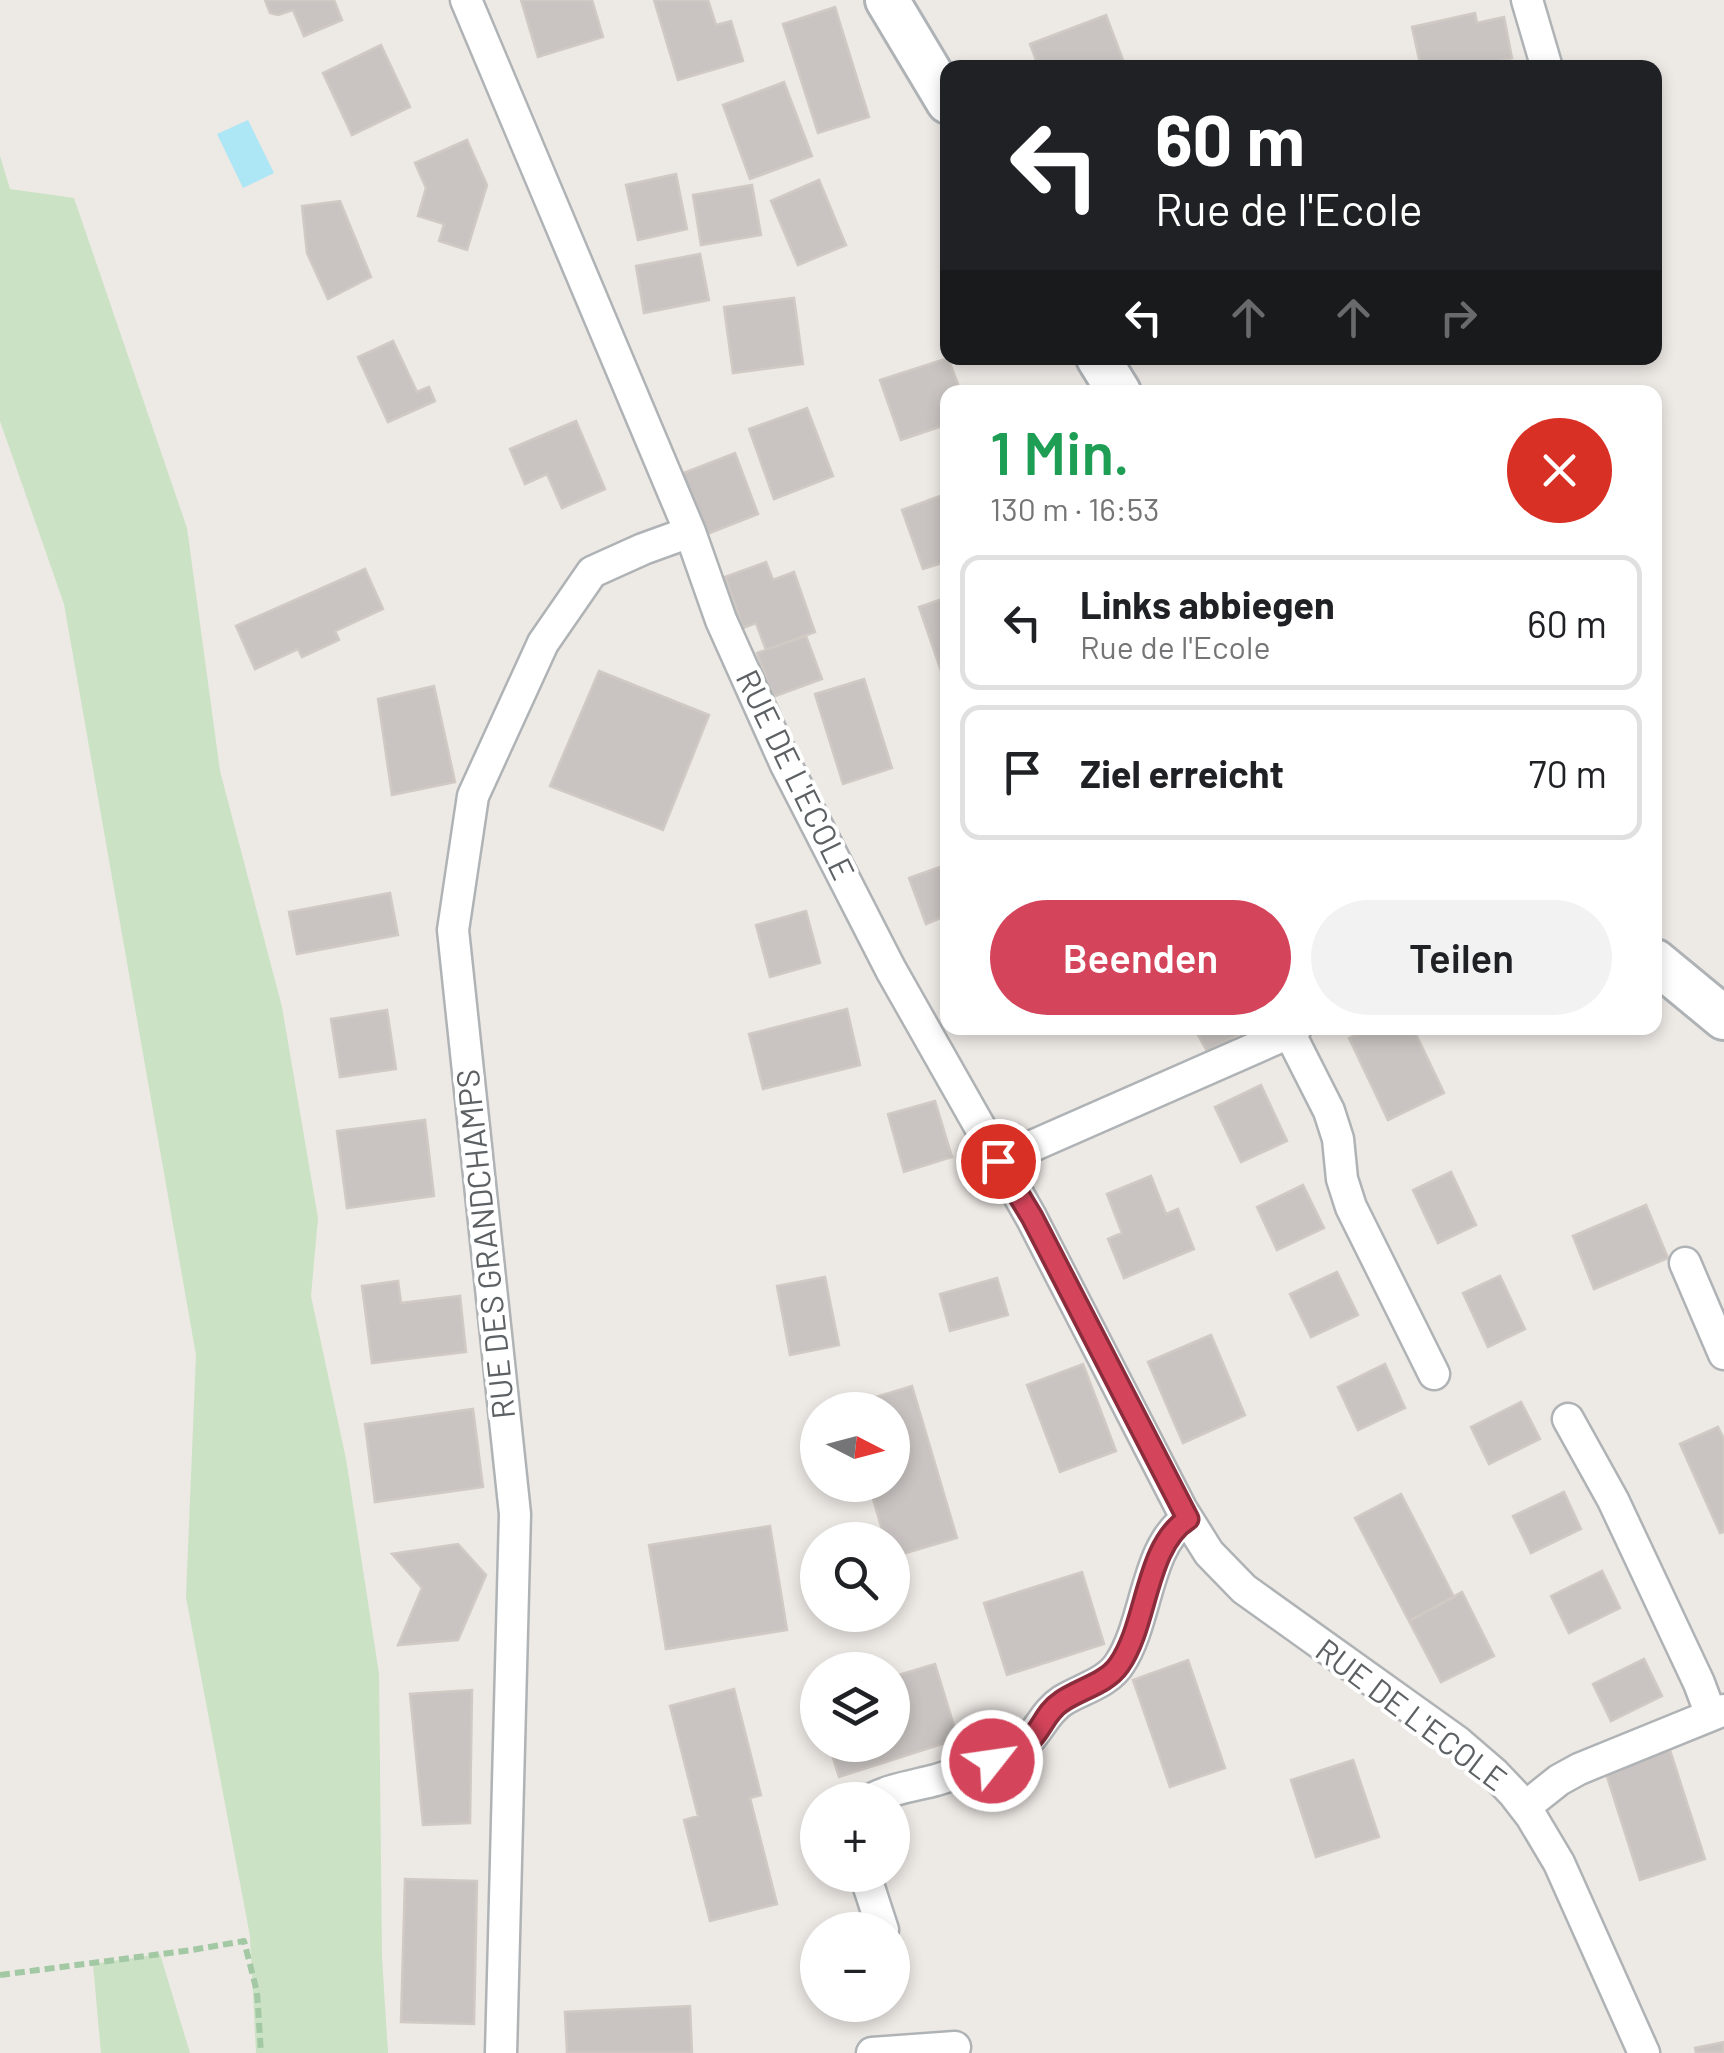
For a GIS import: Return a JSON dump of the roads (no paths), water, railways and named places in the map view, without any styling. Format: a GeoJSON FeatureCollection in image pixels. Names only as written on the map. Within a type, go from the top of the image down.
{"type":"FeatureCollection","features":[{"type":"Feature","properties":{"kind":"street","name":"RUE DE L'ECOLE"},"geometry":{"type":"LineString","coordinates":[[466,0],[690,532],[721,620],[786,765],[891,970],[1032,1217],[1188,1519],[1209,1553],[1244,1589],[1458,1742],[1525,1807],[1559,1863],[1644,2053]]}},
{"type":"Feature","properties":{"kind":"street"},"geometry":{"type":"LineString","coordinates":[[888,0],[940,88]]}},
{"type":"Feature","properties":{"kind":"street"},"geometry":{"type":"LineString","coordinates":[[1527,0],[1545,60]]}},
{"type":"Feature","properties":{"kind":"street","name":"RUE DES GRANDCHAMPS"},"geometry":{"type":"LineString","coordinates":[[501,2053],[515,1514],[453,930],[474,796],[543,643],[592,572],[690,532]]}},
{"type":"Feature","properties":{"kind":"street"},"geometry":{"type":"LineString","coordinates":[[1662,966],[1724,1018]]}},
{"type":"Feature","properties":{"kind":"street"},"geometry":{"type":"LineString","coordinates":[[998,1161],[1278,1035]]}},
{"type":"Feature","properties":{"kind":"street"},"geometry":{"type":"LineString","coordinates":[[1294,1035],[1338,1139],[1342,1180],[1351,1207],[1434,1374]]}},
{"type":"Feature","properties":{"kind":"street"},"geometry":{"type":"LineString","coordinates":[[1685,1264],[1724,1354]]}},
{"type":"Feature","properties":{"kind":"street"},"geometry":{"type":"LineString","coordinates":[[1525,1807],[1580,1769],[1718,1713],[1699,1683],[1613,1500],[1568,1419]]}},
{"type":"Feature","properties":{"kind":"street"},"geometry":{"type":"LineString","coordinates":[[910,1786],[957,1773],[1020,1748],[1057,1704],[1113,1672],[1130,1643],[1162,1548],[1172,1531],[1188,1519]]}},
{"type":"Feature","properties":{"kind":"street"},"geometry":{"type":"LineString","coordinates":[[872,2053],[955,2047]]}},
{"type":"Feature","properties":{"kind":"water"},"geometry":{"type":"Polygon","coordinates":[[[248,120],[274,173],[243,188],[217,134],[248,120]]]}}]}
